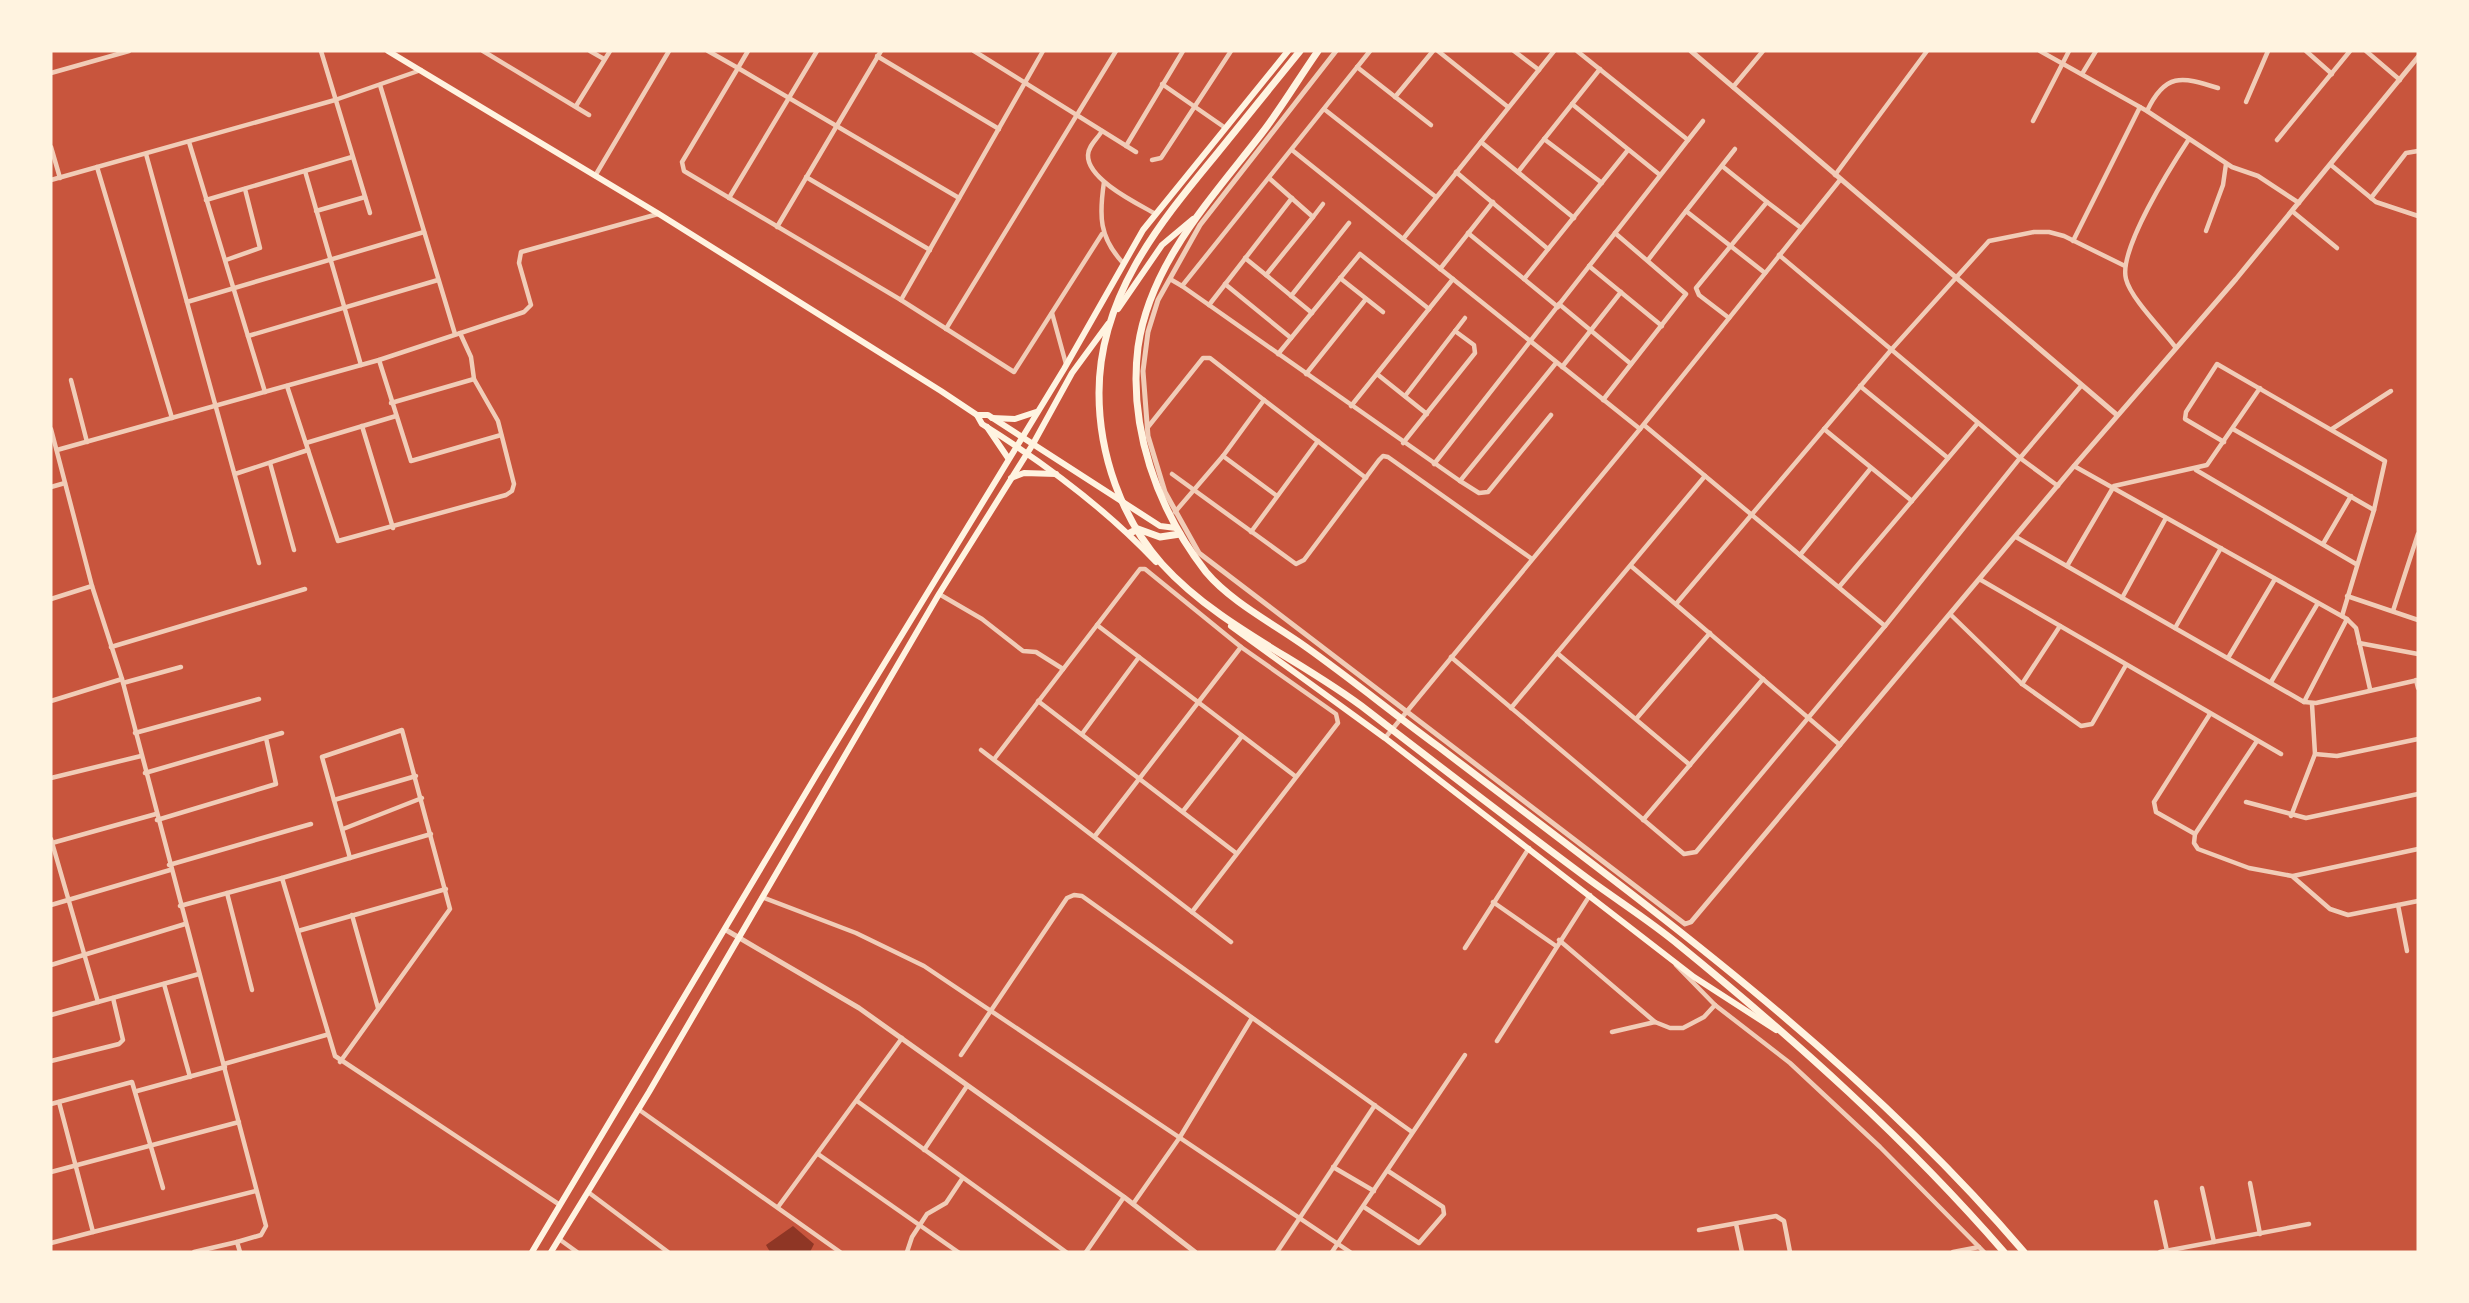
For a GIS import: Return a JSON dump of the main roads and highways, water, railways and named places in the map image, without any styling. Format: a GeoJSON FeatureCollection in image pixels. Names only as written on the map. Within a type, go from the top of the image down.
{"type":"FeatureCollection","features":[{"type":"Feature","properties":{"kind":"highway"},"geometry":{"type":"LineString","coordinates":[[1300,51],[1150,240],[1114,308],[1102,351],[1101,420],[1115,484],[1139,535],[1163,565],[1191,593],[1350,697],[1676,942],[1779,1031],[1944,1183],[2004,1252]]}},
{"type":"Feature","properties":{"kind":"highway"},"geometry":{"type":"LineString","coordinates":[[1318,51],[1263,131],[1176,247],[1147,307],[1139,345],[1136,383],[1138,419],[1148,464],[1178,531],[1209,576],[1709,953],[1782,1015],[1925,1147],[2024,1252]]}},
{"type":"Feature","properties":{"kind":"highway"},"geometry":{"type":"LineString","coordinates":[[1130,533],[1138,529],[1160,537],[1178,531]]}},
{"type":"Feature","properties":{"kind":"main road"},"geometry":{"type":"LineString","coordinates":[[388,51],[659,214],[977,415],[1008,458]]}},
{"type":"Feature","properties":{"kind":"main road"},"geometry":{"type":"LineString","coordinates":[[532,1252],[1015,445],[1066,365],[1143,230],[1154,213],[1288,51]]}},
{"type":"Feature","properties":{"kind":"main road"},"geometry":{"type":"LineString","coordinates":[[551,1252],[1072,373],[1161,246],[1201,213]]}},
{"type":"Feature","properties":{"kind":"main road"},"geometry":{"type":"LineString","coordinates":[[977,415],[1015,419],[1035,412]]}},
{"type":"Feature","properties":{"kind":"main road"},"geometry":{"type":"LineString","coordinates":[[992,418],[1160,526],[1178,531]]}},
{"type":"Feature","properties":{"kind":"main road"},"geometry":{"type":"LineString","coordinates":[[987,427],[1056,474],[1130,533],[1193,597],[1385,738],[1673,960],[1741,1010],[1779,1031]]}},
{"type":"Feature","properties":{"kind":"main road"},"geometry":{"type":"LineString","coordinates":[[1011,478],[1024,473],[1056,474]]}}]}
